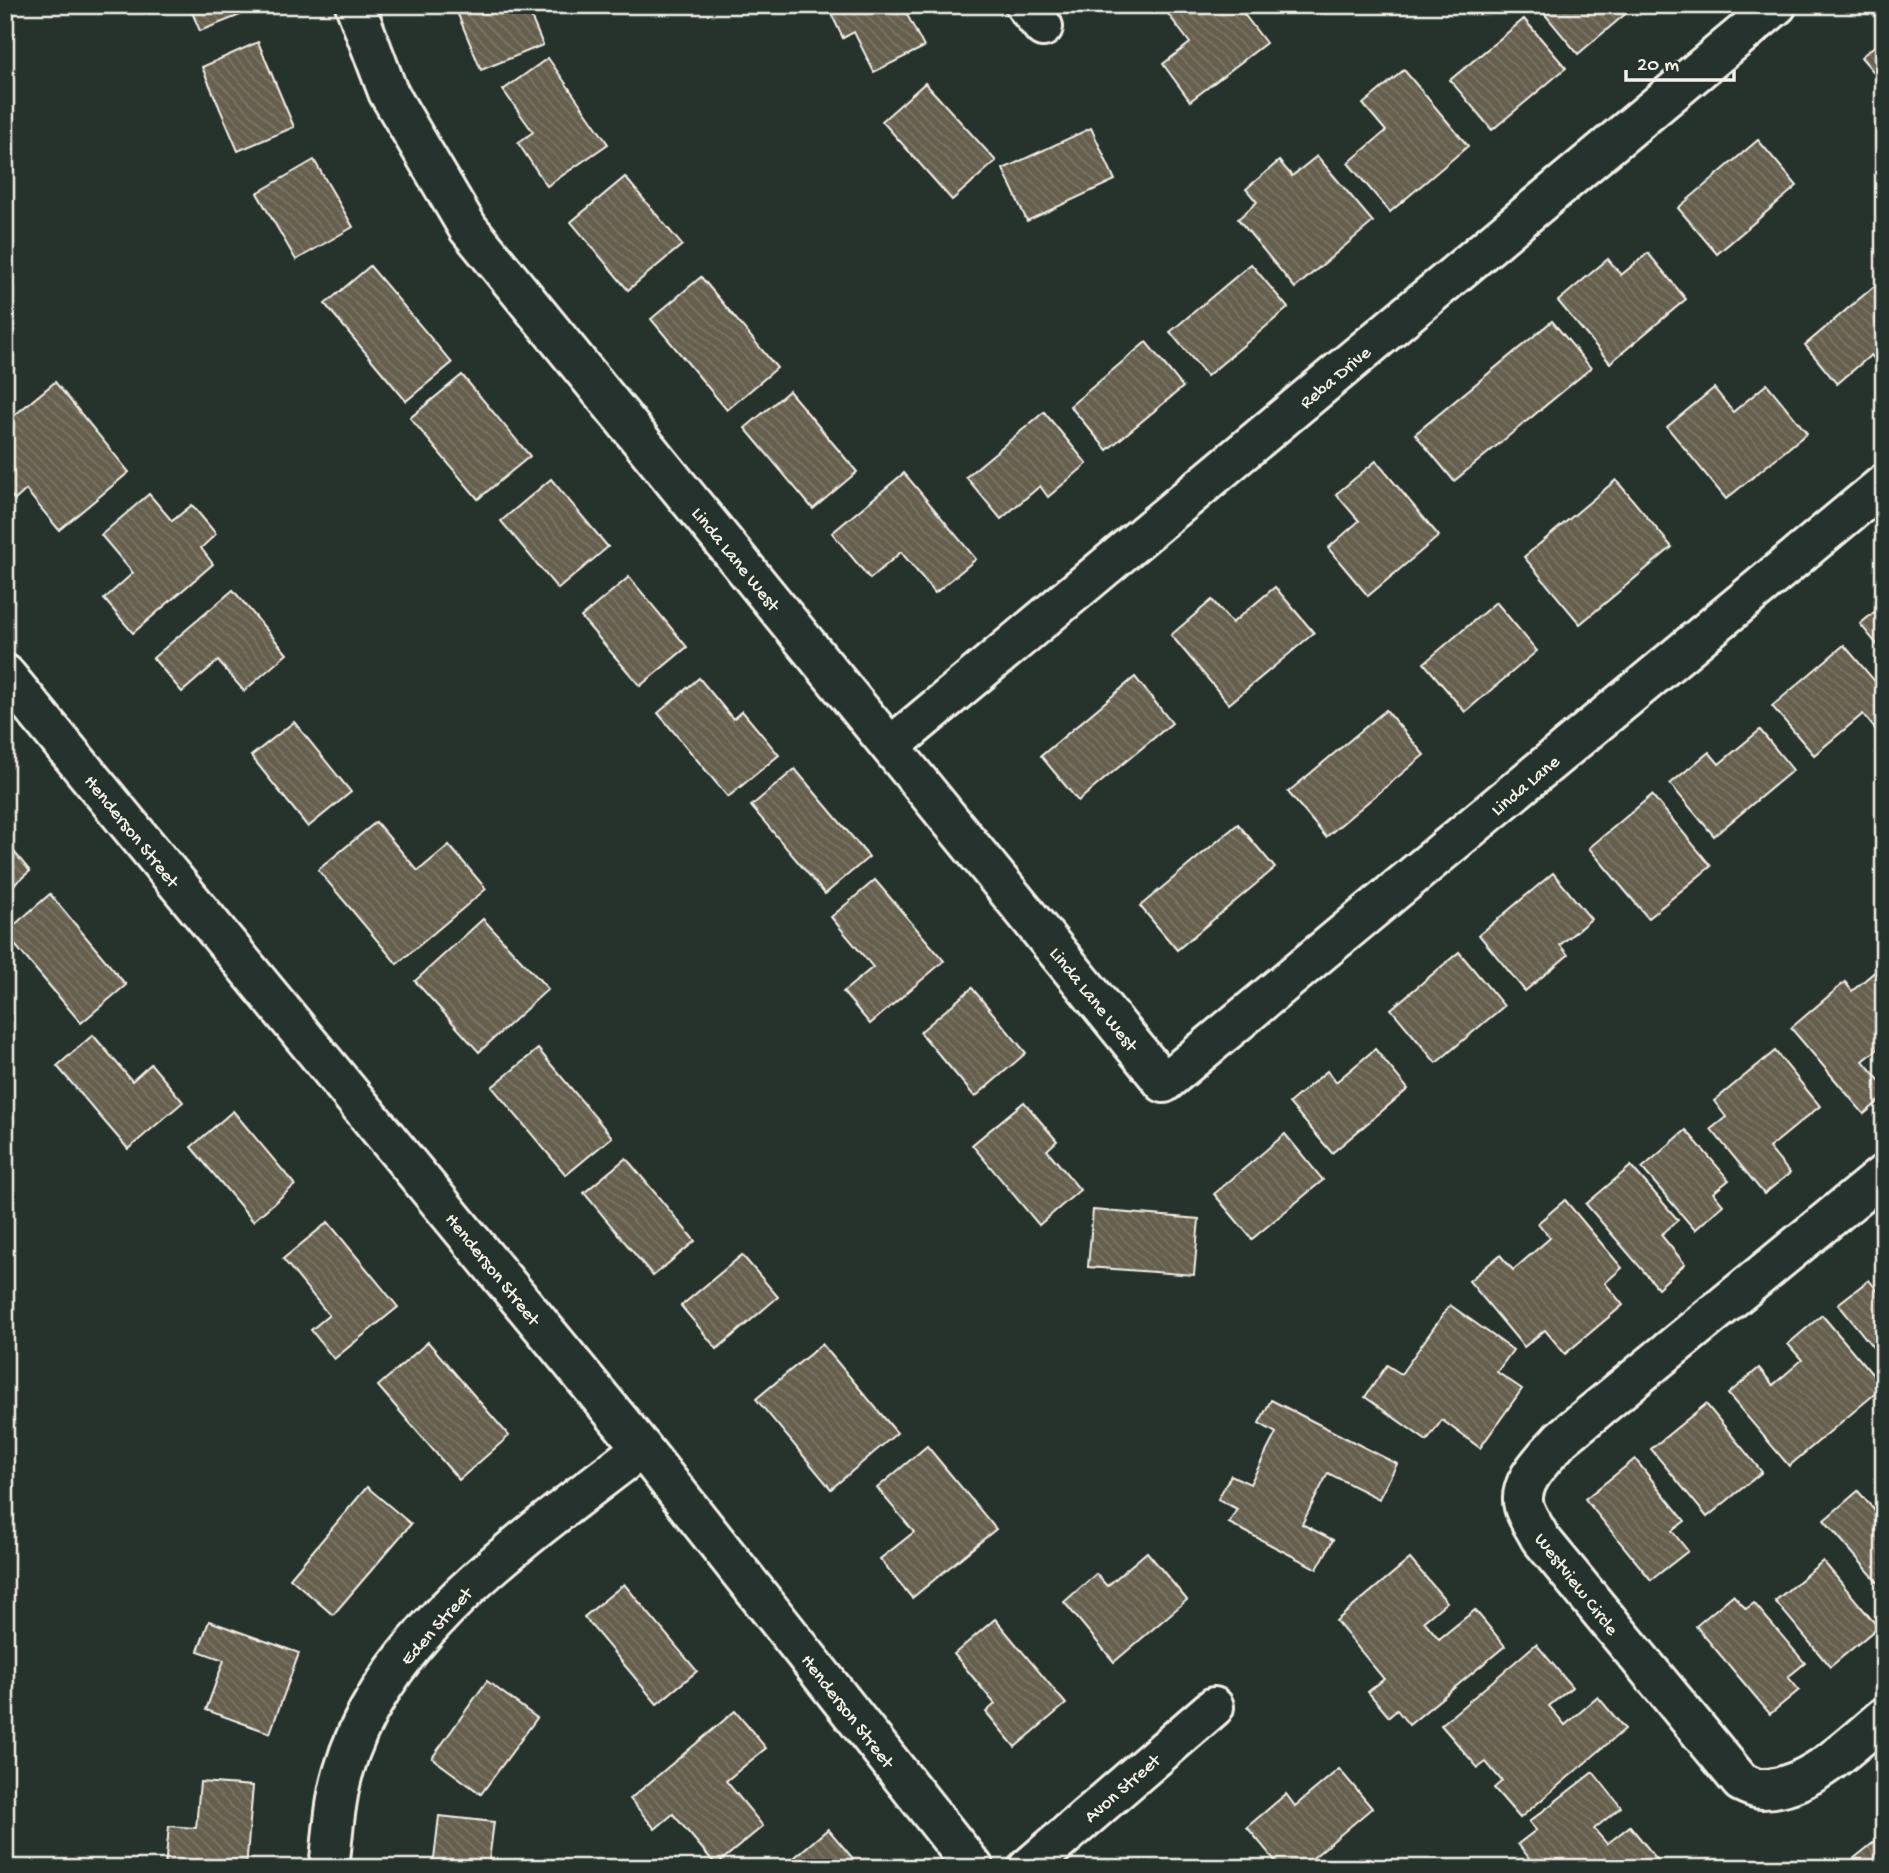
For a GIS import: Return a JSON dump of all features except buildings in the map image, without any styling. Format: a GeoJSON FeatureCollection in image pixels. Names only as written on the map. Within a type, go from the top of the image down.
{"type":"FeatureCollection","features":[{"type":"Feature","properties":{"kind":"street","name":"Linda Lane West"},"geometry":{"type":"LineString","coordinates":[[355,5],[388,92],[468,228],[1164,1083]]}},
{"type":"Feature","properties":{"kind":"street","name":"Reba Drive"},"geometry":{"type":"LineString","coordinates":[[891,746],[1777,5]]}},
{"type":"Feature","properties":{"kind":"street","name":"Linda Lane"},"geometry":{"type":"LineString","coordinates":[[1164,1083],[1884,484]]}},
{"type":"Feature","properties":{"kind":"street","name":"Henderson Street"},"geometry":{"type":"LineString","coordinates":[[5,674],[642,1448],[974,1868]]}},
{"type":"Feature","properties":{"kind":"street","name":"Westview Circle"},"geometry":{"type":"LineString","coordinates":[[1884,1174],[1561,1439],[1536,1468],[1524,1489],[1524,1507],[1540,1538],[1741,1782],[1760,1790],[1792,1783],[1825,1765],[1884,1717]]}},
{"type":"Feature","properties":{"kind":"street","name":"Eden Street"},"geometry":{"type":"LineString","coordinates":[[329,1868],[342,1773],[366,1717],[394,1670],[437,1620],[484,1573],[642,1448]]}},
{"type":"Feature","properties":{"kind":"street","name":"Avon Street"},"geometry":{"type":"LineString","coordinates":[[1028,1868],[1214,1707]]}}]}
